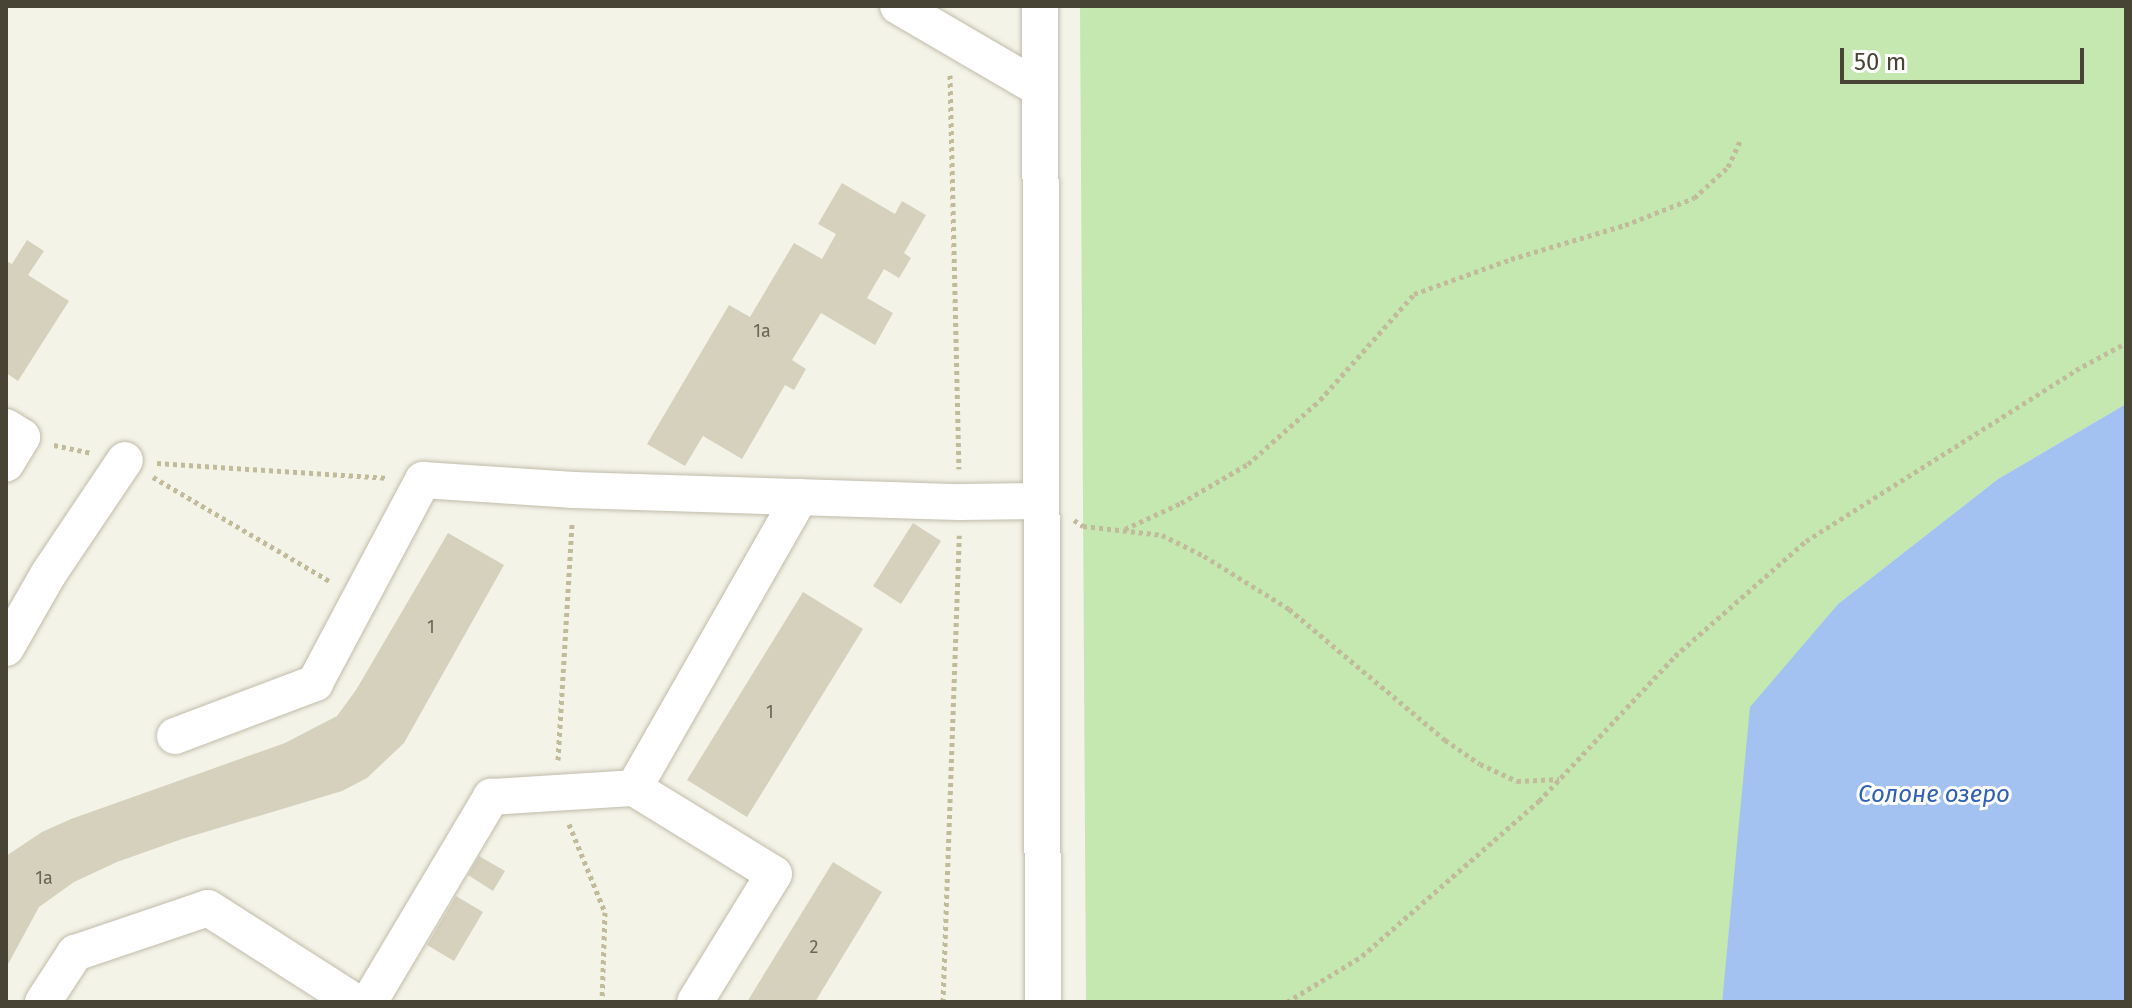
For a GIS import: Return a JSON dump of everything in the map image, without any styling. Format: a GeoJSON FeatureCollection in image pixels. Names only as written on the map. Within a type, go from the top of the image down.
{"type":"FeatureCollection","features":[{"type":"Feature","properties":{"kind":"street"},"geometry":{"type":"LineString","coordinates":[[898,6],[1040,89]]}},
{"type":"Feature","properties":{"kind":"street"},"geometry":{"type":"LineString","coordinates":[[1040,6],[1039,501],[1043,1002]]}},
{"type":"Feature","properties":{"kind":"street"},"geometry":{"type":"LineString","coordinates":[[6,648],[49,573],[125,460]]}},
{"type":"Feature","properties":{"kind":"street"},"geometry":{"type":"LineString","coordinates":[[175,736],[315,683],[423,480],[574,490],[960,502],[1039,501]]}},
{"type":"Feature","properties":{"kind":"street"},"geometry":{"type":"LineString","coordinates":[[634,788],[800,497]]}},
{"type":"Feature","properties":{"kind":"street"},"geometry":{"type":"LineString","coordinates":[[369,1002],[491,797],[634,788],[774,874],[695,1002]]}},
{"type":"Feature","properties":{"kind":"street"},"geometry":{"type":"LineString","coordinates":[[43,1002],[75,953],[208,908],[355,1002]]}},
{"type":"Feature","properties":{"kind":"path"},"geometry":{"type":"LineString","coordinates":[[943,1002],[960,502],[949,37]]}},
{"type":"Feature","properties":{"kind":"path"},"geometry":{"type":"LineString","coordinates":[[1125,529],[1181,503],[1248,464],[1320,400],[1414,294],[1511,259],[1625,225],[1694,198],[1728,167],[1741,139]]}},
{"type":"Feature","properties":{"kind":"path"},"geometry":{"type":"LineString","coordinates":[[1287,1002],[1362,956],[1560,779],[1675,656],[1806,541],[2076,370],[2126,343]]}},
{"type":"Feature","properties":{"kind":"path"},"geometry":{"type":"LineString","coordinates":[[11,443],[125,460],[423,480]]}},
{"type":"Feature","properties":{"kind":"path"},"geometry":{"type":"LineString","coordinates":[[125,460],[361,600]]}},
{"type":"Feature","properties":{"kind":"path"},"geometry":{"type":"LineString","coordinates":[[574,490],[556,793],[605,912],[602,1002]]}},
{"type":"Feature","properties":{"kind":"path"},"geometry":{"type":"LineString","coordinates":[[1039,501],[1083,526],[1162,535],[1204,556],[1289,609],[1445,740],[1480,764],[1517,781],[1560,779]]}},
{"type":"Feature","properties":{"kind":"green space"},"geometry":{"type":"Polygon","coordinates":[[[1080,6],[2126,6],[2126,404],[1998,479],[1838,604],[1751,707],[1722,1002],[1086,1002],[1080,6]]]}},
{"type":"Feature","properties":{"kind":"water","name":"Солоне озеро"},"geometry":{"type":"Polygon","coordinates":[[[2126,404],[2126,1002],[1722,1002],[1750,707],[1838,604],[1998,479],[2126,404]]]}},
{"type":"Feature","properties":{"kind":"building"},"geometry":{"type":"Polygon","coordinates":[[[842,183],[895,214],[902,201],[926,215],[904,253],[911,258],[899,278],[884,269],[867,298],[893,313],[875,345],[821,313],[792,360],[806,369],[794,390],[785,385],[742,459],[703,436],[685,466],[647,444],[729,305],[750,317],[794,243],[822,259],[836,234],[818,224],[842,183]]]}},
{"type":"Feature","properties":{"kind":"building"},"geometry":{"type":"Polygon","coordinates":[[[27,240],[44,251],[28,275],[69,301],[18,381],[6,373],[6,261],[12,264],[27,240]]]}},
{"type":"Feature","properties":{"kind":"building"},"geometry":{"type":"Polygon","coordinates":[[[913,523],[941,541],[901,604],[873,586],[913,523]]]}},
{"type":"Feature","properties":{"kind":"building"},"geometry":{"type":"Polygon","coordinates":[[[448,533],[504,565],[404,743],[367,778],[342,791],[182,839],[117,862],[74,882],[39,907],[6,968],[6,856],[42,832],[71,819],[285,743],[337,716],[356,690],[448,533]]]}},
{"type":"Feature","properties":{"kind":"building"},"geometry":{"type":"Polygon","coordinates":[[[803,592],[863,629],[747,817],[687,780],[803,592]]]}},
{"type":"Feature","properties":{"kind":"building"},"geometry":{"type":"Polygon","coordinates":[[[479,856],[505,871],[493,891],[468,875],[479,856]]]}},
{"type":"Feature","properties":{"kind":"building"},"geometry":{"type":"Polygon","coordinates":[[[833,862],[882,892],[815,1002],[747,1002],[833,862]]]}},
{"type":"Feature","properties":{"kind":"building"},"geometry":{"type":"Polygon","coordinates":[[[456,896],[483,912],[454,961],[427,945],[456,896]]]}}]}
